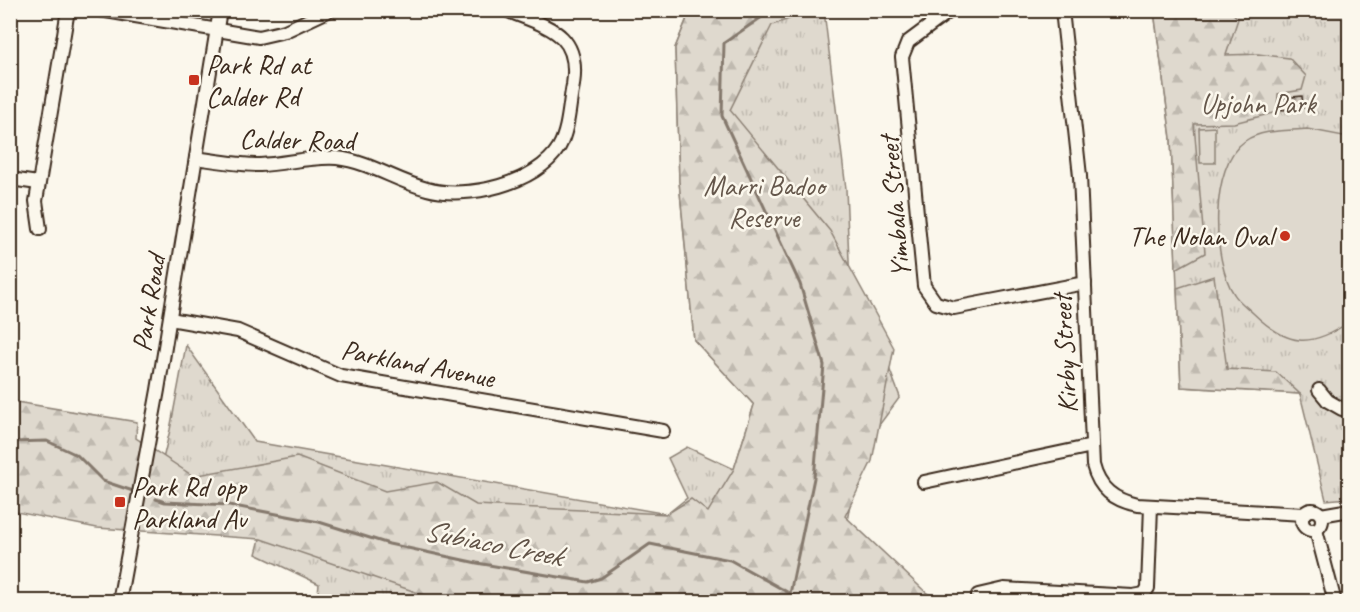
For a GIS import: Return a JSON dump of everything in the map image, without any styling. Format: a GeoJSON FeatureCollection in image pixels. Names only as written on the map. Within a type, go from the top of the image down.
{"type":"FeatureCollection","features":[{"type":"Feature","properties":{"kind":"street"},"geometry":{"type":"LineString","coordinates":[[40,229],[36,201],[38,183],[68,10]]}},
{"type":"Feature","properties":{"kind":"street"},"geometry":{"type":"LineString","coordinates":[[100,10],[259,37],[285,31],[330,10]]}},
{"type":"Feature","properties":{"kind":"street","name":"Park Road"},"geometry":{"type":"LineString","coordinates":[[118,602],[170,319],[220,10]]}},
{"type":"Feature","properties":{"kind":"street","name":"Calder Road"},"geometry":{"type":"LineString","coordinates":[[196,158],[261,165],[336,158],[370,165],[415,186],[450,193],[482,191],[530,173],[550,160],[564,136],[575,63],[570,46],[558,34],[506,10]]}},
{"type":"Feature","properties":{"kind":"street","name":"Yimbala Street"},"geometry":{"type":"LineString","coordinates":[[951,10],[908,42],[902,57],[924,286],[936,303],[954,308],[1085,283]]}},
{"type":"Feature","properties":{"kind":"street","name":"Kirby Street"},"geometry":{"type":"LineString","coordinates":[[1062,10],[1080,176],[1095,473],[1103,488],[1120,501],[1151,506],[1304,514],[1313,510],[1321,515]]}},
{"type":"Feature","properties":{"kind":"street"},"geometry":{"type":"LineString","coordinates":[[10,179],[38,183]]}},
{"type":"Feature","properties":{"kind":"street","name":"Parkland Avenue"},"geometry":{"type":"LineString","coordinates":[[170,319],[238,331],[341,376],[663,431]]}},
{"type":"Feature","properties":{"kind":"street"},"geometry":{"type":"LineString","coordinates":[[1319,390],[1328,401],[1342,409]]}},
{"type":"Feature","properties":{"kind":"street"},"geometry":{"type":"LineString","coordinates":[[924,482],[1092,446]]}},
{"type":"Feature","properties":{"kind":"street"},"geometry":{"type":"LineString","coordinates":[[978,595],[1004,589],[1147,598],[1151,506]]}},
{"type":"Feature","properties":{"kind":"street"},"geometry":{"type":"LineString","coordinates":[[1316,530],[1321,525],[1321,515],[1350,510]]}},
{"type":"Feature","properties":{"kind":"street"},"geometry":{"type":"LineString","coordinates":[[1304,514],[1304,526],[1316,530]]}},
{"type":"Feature","properties":{"kind":"street"},"geometry":{"type":"LineString","coordinates":[[1316,530],[1335,602]]}},
{"type":"Feature","properties":{"kind":"green space","name":"Marri Badoo Reserve"},"geometry":{"type":"Polygon","coordinates":[[[690,11],[835,11],[825,19],[846,189],[850,285],[874,328],[900,397],[859,452],[840,562],[883,570],[934,597],[956,598],[957,601],[317,601],[319,584],[256,554],[260,539],[150,513],[170,430],[186,345],[255,442],[667,514],[687,498],[668,458],[687,447],[734,469],[754,405],[694,340],[679,181],[675,48],[690,11]]]}},
{"type":"Feature","properties":{"kind":"green space","name":"Marri Badoo Reserve"},"geometry":{"type":"Polygon","coordinates":[[[690,11],[812,11],[772,25],[730,110],[830,231],[894,348],[872,461],[845,516],[935,601],[442,601],[261,539],[97,528],[11,511],[10,401],[137,422],[136,438],[193,476],[297,457],[385,491],[437,482],[476,505],[667,514],[691,499],[708,512],[734,469],[754,405],[694,340],[679,181],[675,48],[690,11]]]}},
{"type":"Feature","properties":{"kind":"green space","name":"Upjohn Park"},"geometry":{"type":"Polygon","coordinates":[[[1154,11],[1349,11],[1349,498],[1326,500],[1300,394],[1181,387],[1171,138],[1154,11]]]}},
{"type":"Feature","properties":{"kind":"green space"},"geometry":{"type":"Polygon","coordinates":[[[1154,11],[1231,11],[1238,19],[1226,55],[1258,54],[1289,58],[1306,76],[1302,90],[1278,94],[1277,112],[1234,123],[1194,124],[1205,253],[1176,269],[1171,138],[1154,11]]]}},
{"type":"Feature","properties":{"kind":"green space"},"geometry":{"type":"Polygon","coordinates":[[[1215,127],[1215,163],[1200,163],[1199,128],[1215,127]]]}},
{"type":"Feature","properties":{"kind":"green space","name":"The Nolan Oval"},"geometry":{"type":"Polygon","coordinates":[[[1307,129],[1349,137],[1349,322],[1322,337],[1299,340],[1277,332],[1265,324],[1234,294],[1221,260],[1218,214],[1225,170],[1233,153],[1245,141],[1267,132],[1307,129]]]}},
{"type":"Feature","properties":{"kind":"green space"},"geometry":{"type":"Polygon","coordinates":[[[1214,276],[1227,369],[1276,372],[1300,394],[1181,387],[1177,288],[1214,276]]]}},
{"type":"Feature","properties":{"kind":"building"},"geometry":{"type":"Polygon","coordinates":[[[1302,96],[1303,108],[1282,110],[1281,98],[1302,96]]]}},
{"type":"Feature","properties":{"kind":"waterway"},"geometry":{"type":"LineString","coordinates":[[772,10],[724,43],[722,116],[800,284],[824,365],[814,478],[790,594]]}},
{"type":"Feature","properties":{"kind":"waterway","name":"Subiaco Creek"},"geometry":{"type":"LineString","coordinates":[[10,442],[47,441],[77,455],[103,481],[136,492]]}},
{"type":"Feature","properties":{"kind":"waterway","name":"Subiaco Creek"},"geometry":{"type":"LineString","coordinates":[[156,499],[165,502],[229,505],[319,522],[389,544],[477,563],[588,582],[601,578],[650,544],[730,560],[805,602]]}},
{"type":"Feature","properties":{"kind":"place","name":"Park Rd at Calder Rd"},"geometry":{"type":"Point","coordinates":[194,80]}},
{"type":"Feature","properties":{"kind":"place","name":"The Nolan Oval"},"geometry":{"type":"Point","coordinates":[1285,236]}},
{"type":"Feature","properties":{"kind":"place","name":"Park Rd opp Parkland Av"},"geometry":{"type":"Point","coordinates":[120,502]}}]}
